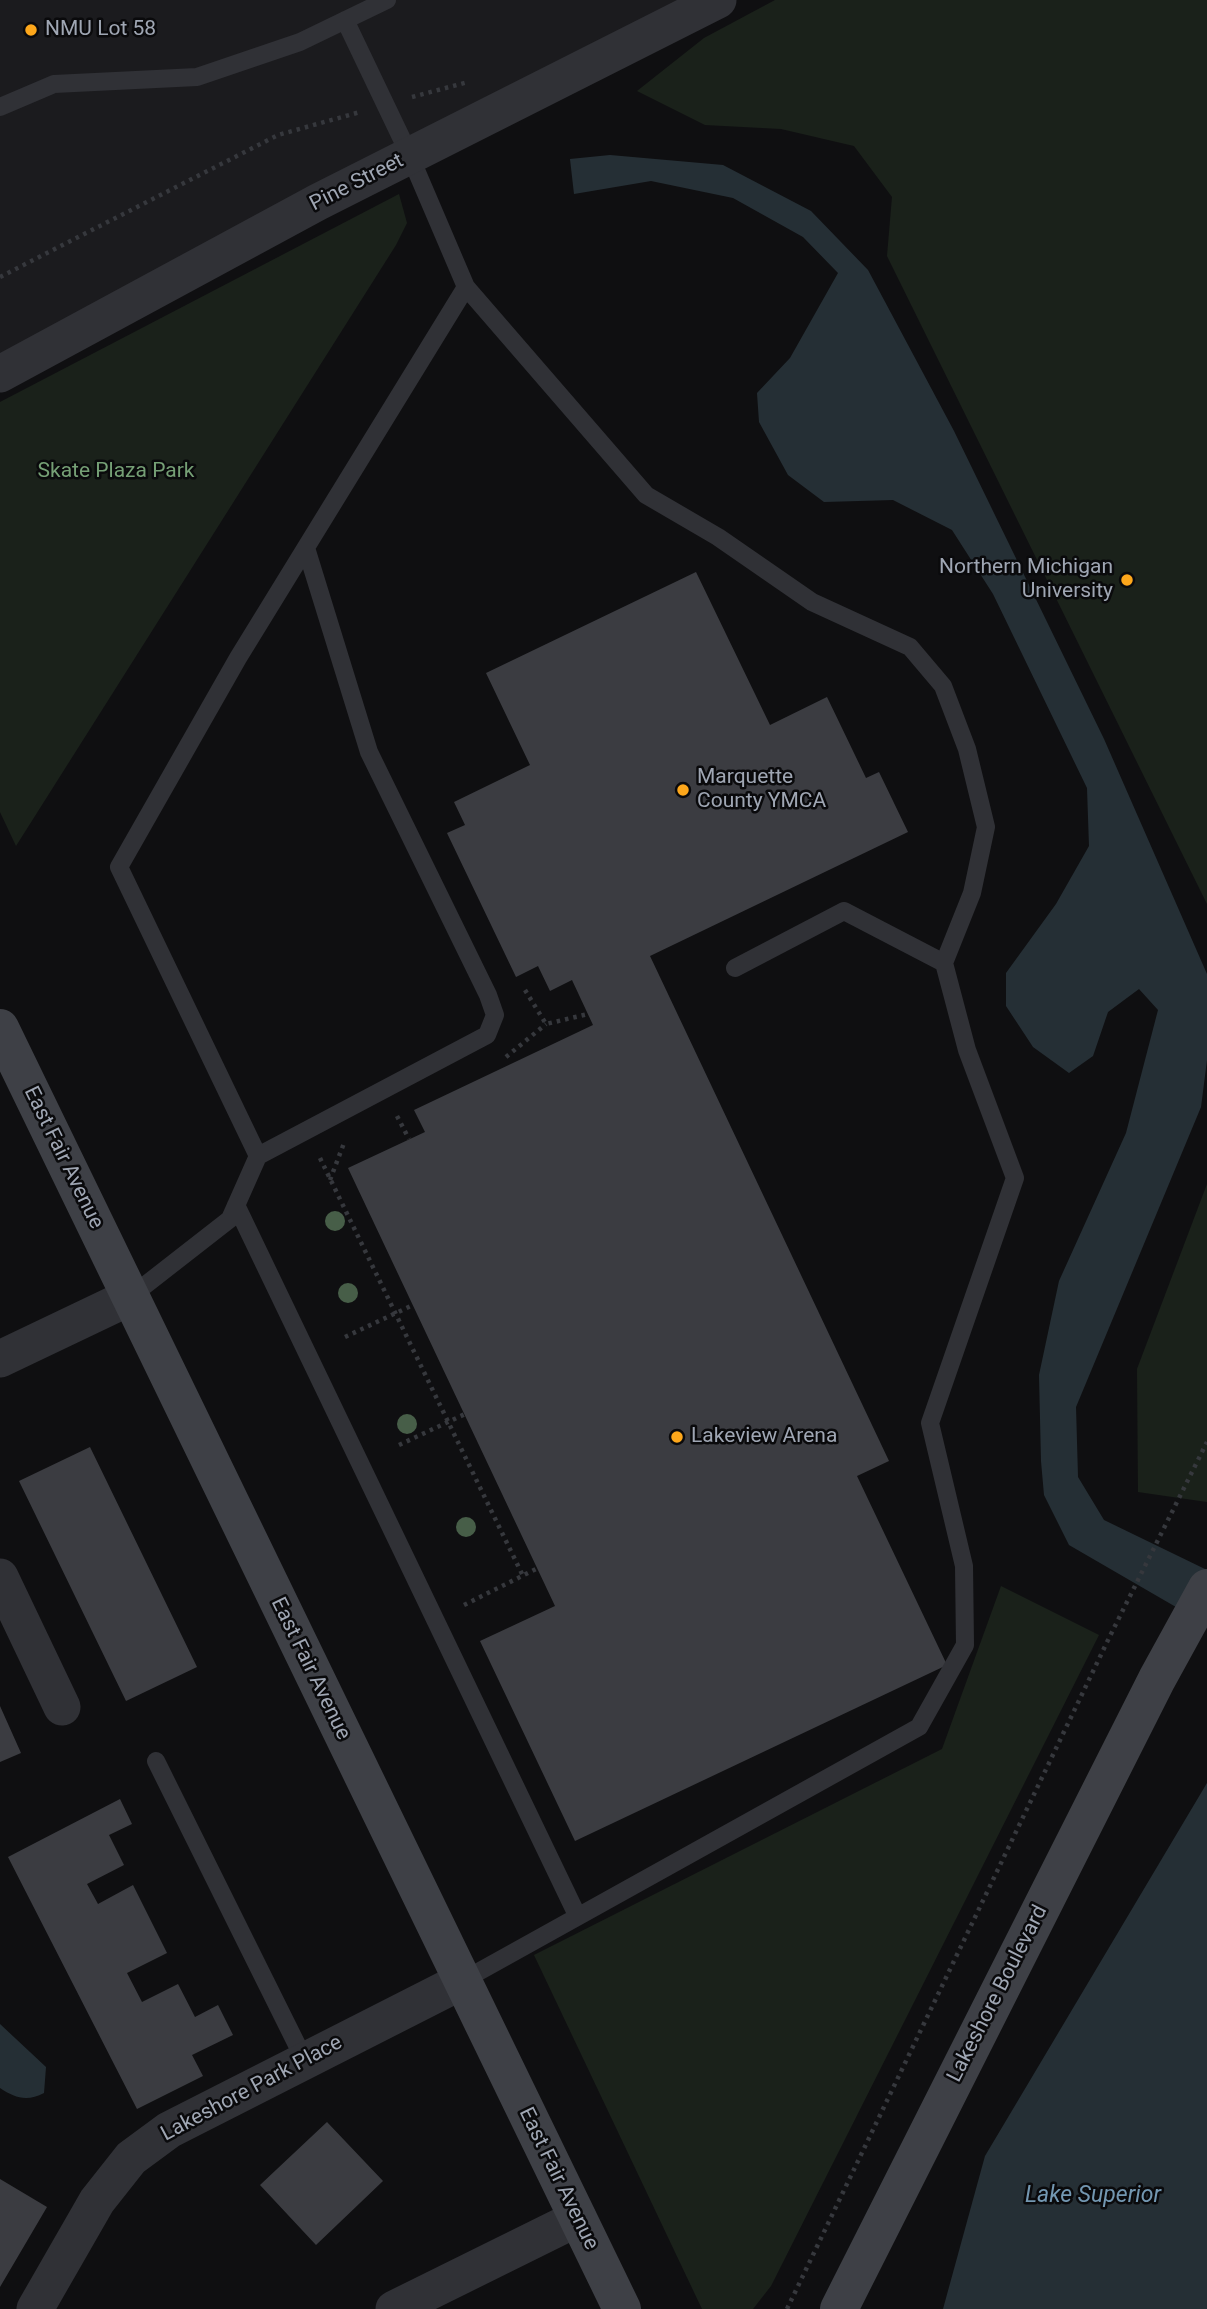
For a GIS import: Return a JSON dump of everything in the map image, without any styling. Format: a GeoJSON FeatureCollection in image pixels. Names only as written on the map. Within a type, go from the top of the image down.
{"type":"FeatureCollection","features":[{"type":"Feature","properties":{"kind":"street","name":"Pine Street"},"geometry":{"type":"LineString","coordinates":[[0,374],[411,156],[718,0]]}},
{"type":"Feature","properties":{"kind":"street","name":"East Fair Avenue"},"geometry":{"type":"LineString","coordinates":[[0,1028],[622,2309]]}},
{"type":"Feature","properties":{"kind":"street"},"geometry":{"type":"LineString","coordinates":[[0,1359],[130,1297]]}},
{"type":"Feature","properties":{"kind":"street","name":"Lakeshore Boulevard"},"geometry":{"type":"LineString","coordinates":[[839,2309],[1157,1679],[1207,1588]]}},
{"type":"Feature","properties":{"kind":"street"},"geometry":{"type":"LineString","coordinates":[[3,1593],[62,1707]]}},
{"type":"Feature","properties":{"kind":"street","name":"Lakeshore Park Place"},"geometry":{"type":"LineString","coordinates":[[35,2309],[97,2201],[131,2158],[169,2130],[462,1981]]}},
{"type":"Feature","properties":{"kind":"street"},"geometry":{"type":"LineString","coordinates":[[394,2309],[578,2218]]}},
{"type":"Feature","properties":{"kind":"lane"},"geometry":{"type":"LineString","coordinates":[[0,107],[54,84],[197,77],[300,42],[387,0]]}},
{"type":"Feature","properties":{"kind":"lane"},"geometry":{"type":"LineString","coordinates":[[345,20],[411,156],[466,287],[646,495],[718,537],[812,602],[910,647],[943,686],[967,749],[986,827],[972,893],[944,963],[967,1050],[1015,1178],[930,1423],[964,1566],[965,1645],[919,1727],[462,1981]]}},
{"type":"Feature","properties":{"kind":"lane"},"geometry":{"type":"LineString","coordinates":[[258,1156],[119,867],[162,789],[306,548],[466,287]]}},
{"type":"Feature","properties":{"kind":"lane"},"geometry":{"type":"LineString","coordinates":[[130,1297],[230,1219],[258,1156],[487,1035],[495,1015],[488,995],[369,752],[306,548]]}},
{"type":"Feature","properties":{"kind":"lane"},"geometry":{"type":"LineString","coordinates":[[735,968],[844,911],[944,963]]}},
{"type":"Feature","properties":{"kind":"lane"},"geometry":{"type":"LineString","coordinates":[[236,1205],[577,1915]]}},
{"type":"Feature","properties":{"kind":"lane"},"geometry":{"type":"LineString","coordinates":[[156,1761],[305,2061]]}},
{"type":"Feature","properties":{"kind":"path"},"geometry":{"type":"LineString","coordinates":[[0,277],[278,135],[474,81]]}},
{"type":"Feature","properties":{"kind":"path"},"geometry":{"type":"LineString","coordinates":[[525,990],[546,1024],[588,1014]]}},
{"type":"Feature","properties":{"kind":"path"},"geometry":{"type":"LineString","coordinates":[[397,1116],[409,1139]]}},
{"type":"Feature","properties":{"kind":"path"},"geometry":{"type":"LineString","coordinates":[[320,1158],[523,1576]]}},
{"type":"Feature","properties":{"kind":"path"},"geometry":{"type":"LineString","coordinates":[[345,1337],[413,1305]]}},
{"type":"Feature","properties":{"kind":"path"},"geometry":{"type":"LineString","coordinates":[[399,1445],[465,1414]]}},
{"type":"Feature","properties":{"kind":"path"},"geometry":{"type":"LineString","coordinates":[[787,2309],[1109,1638],[1207,1442]]}},
{"type":"Feature","properties":{"kind":"path"},"geometry":{"type":"LineString","coordinates":[[464,1605],[538,1569]]}},
{"type":"Feature","properties":{"kind":"shaded area"},"geometry":{"type":"Polygon","coordinates":[[[0,0],[717,0],[0,362],[0,0]]]}},
{"type":"Feature","properties":{"kind":"green space","name":"Northern Michigan University"},"geometry":{"type":"Polygon","coordinates":[[[775,0],[1207,0],[1207,904],[887,256],[892,197],[854,146],[781,129],[705,125],[637,91],[704,38],[775,0]]]}},
{"type":"Feature","properties":{"kind":"green space","name":"Skate Plaza Park"},"geometry":{"type":"Polygon","coordinates":[[[399,194],[407,223],[396,245],[16,846],[0,812],[0,402],[399,194]]]}},
{"type":"Feature","properties":{"kind":"green space"},"geometry":{"type":"Polygon","coordinates":[[[1207,1184],[1207,1502],[1138,1492],[1137,1369],[1207,1184]]]}},
{"type":"Feature","properties":{"kind":"green space"},"geometry":{"type":"Polygon","coordinates":[[[1001,1586],[1099,1635],[771,2286],[753,2309],[702,2309],[534,1955],[942,1749],[1001,1586]]]}},
{"type":"Feature","properties":{"kind":"water"},"geometry":{"type":"Polygon","coordinates":[[[610,155],[723,165],[811,211],[868,270],[954,431],[1104,739],[1207,974],[1207,1060],[1201,1107],[1076,1407],[1078,1477],[1104,1520],[1207,1570],[1207,1625],[1069,1545],[1044,1495],[1039,1375],[1059,1281],[1126,1133],[1158,1010],[1139,989],[1108,1012],[1093,1056],[1069,1073],[1033,1047],[1006,1006],[1006,973],[1056,904],[1089,846],[1087,788],[993,594],[952,530],[893,500],[824,502],[788,475],[759,422],[757,393],[790,358],[838,273],[803,237],[733,198],[651,181],[574,194],[570,159],[610,155]]]}},
{"type":"Feature","properties":{"kind":"water","name":"Lake Superior"},"geometry":{"type":"Polygon","coordinates":[[[1207,1783],[1207,2309],[943,2309],[985,2156],[1207,1783]]]}},
{"type":"Feature","properties":{"kind":"water"},"geometry":{"type":"Polygon","coordinates":[[[0,2024],[46,2067],[44,2093],[21,2098],[0,2088],[0,2024]]]}},
{"type":"Feature","properties":{"kind":"building","name":"Lakeview Arena"},"geometry":{"type":"Polygon","coordinates":[[[696,572],[770,725],[827,697],[866,778],[879,772],[908,832],[650,956],[889,1461],[857,1476],[947,1665],[575,1841],[480,1641],[555,1606],[348,1168],[425,1132],[414,1110],[593,1025],[572,980],[550,991],[538,966],[516,977],[447,833],[465,825],[454,802],[530,765],[486,673],[696,572]]]}},
{"type":"Feature","properties":{"kind":"building"},"geometry":{"type":"Polygon","coordinates":[[[90,1447],[197,1667],[126,1701],[19,1481],[90,1447]]]}},
{"type":"Feature","properties":{"kind":"building"},"geometry":{"type":"Polygon","coordinates":[[[0,1706],[21,1753],[0,1762],[0,1706]]]}},
{"type":"Feature","properties":{"kind":"building"},"geometry":{"type":"Polygon","coordinates":[[[120,1799],[132,1824],[109,1835],[124,1865],[87,1884],[98,1904],[133,1885],[167,1953],[127,1973],[142,2002],[178,1984],[195,2017],[218,2005],[233,2035],[192,2055],[203,2076],[137,2109],[8,1857],[120,1799]]]}},
{"type":"Feature","properties":{"kind":"building"},"geometry":{"type":"Polygon","coordinates":[[[327,2122],[383,2181],[316,2245],[260,2185],[327,2122]]]}},
{"type":"Feature","properties":{"kind":"building"},"geometry":{"type":"Polygon","coordinates":[[[0,2179],[47,2207],[0,2287],[0,2179]]]}},
{"type":"Feature","properties":{"kind":"place","name":"NMU Lot 58"},"geometry":{"type":"Point","coordinates":[31,30]}},
{"type":"Feature","properties":{"kind":"place","name":"Northern Michigan University"},"geometry":{"type":"Point","coordinates":[1127,580]}},
{"type":"Feature","properties":{"kind":"place","name":"Marquette County YMCA"},"geometry":{"type":"Point","coordinates":[683,790]}},
{"type":"Feature","properties":{"kind":"place","name":"Lakeview Arena"},"geometry":{"type":"Point","coordinates":[677,1437]}}]}
